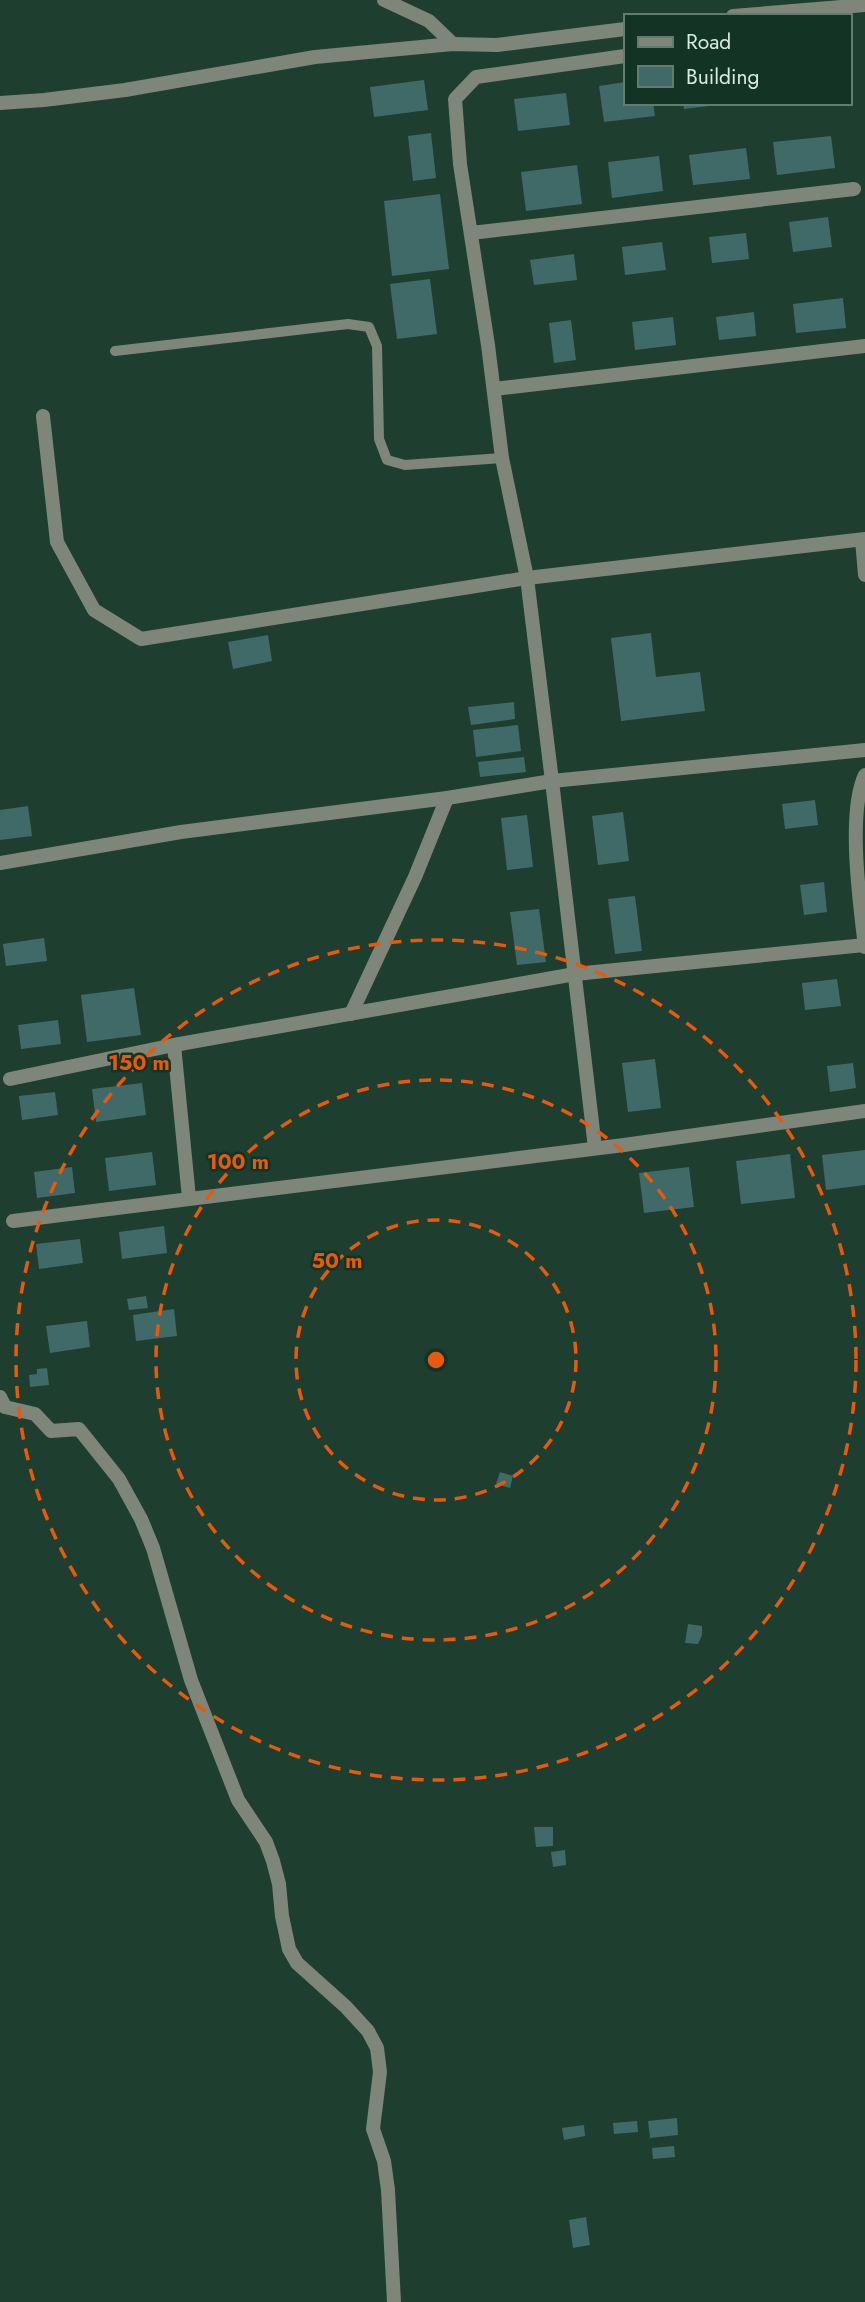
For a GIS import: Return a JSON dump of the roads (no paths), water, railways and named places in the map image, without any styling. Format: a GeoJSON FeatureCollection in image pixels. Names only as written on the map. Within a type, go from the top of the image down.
{"type":"FeatureCollection","features":[{"type":"Feature","properties":{"kind":"street"},"geometry":{"type":"LineString","coordinates":[[384,0],[429,21],[453,44]]}},
{"type":"Feature","properties":{"kind":"street"},"geometry":{"type":"LineString","coordinates":[[757,14],[865,5]]}},
{"type":"Feature","properties":{"kind":"street"},"geometry":{"type":"LineString","coordinates":[[0,103],[125,90],[315,57],[453,44],[497,45],[624,29]]}},
{"type":"Feature","properties":{"kind":"street"},"geometry":{"type":"LineString","coordinates":[[595,1148],[527,578],[502,458],[460,164],[455,99],[475,77],[624,56]]}},
{"type":"Feature","properties":{"kind":"street"},"geometry":{"type":"LineString","coordinates":[[471,233],[854,190]]}},
{"type":"Feature","properties":{"kind":"street"},"geometry":{"type":"LineString","coordinates":[[494,389],[865,346]]}},
{"type":"Feature","properties":{"kind":"street"},"geometry":{"type":"LineString","coordinates":[[43,416],[57,542],[94,610],[141,639],[527,578],[863,540],[865,575]]}},
{"type":"Feature","properties":{"kind":"street"},"geometry":{"type":"LineString","coordinates":[[0,863],[181,832],[447,798],[552,781],[865,750]]}},
{"type":"Feature","properties":{"kind":"street"},"geometry":{"type":"LineString","coordinates":[[10,1079],[174,1045],[575,974],[865,946],[856,812],[865,775]]}},
{"type":"Feature","properties":{"kind":"street"},"geometry":{"type":"LineString","coordinates":[[351,1014],[415,877],[447,798]]}},
{"type":"Feature","properties":{"kind":"street"},"geometry":{"type":"LineString","coordinates":[[174,1045],[189,1198]]}},
{"type":"Feature","properties":{"kind":"street"},"geometry":{"type":"LineString","coordinates":[[13,1221],[595,1148],[865,1111]]}},
{"type":"Feature","properties":{"kind":"street"},"geometry":{"type":"LineString","coordinates":[[0,1397],[5,1407],[35,1414],[51,1431],[79,1429],[119,1479],[153,1548],[191,1680],[238,1800],[270,1851],[279,1884],[289,1949],[297,1963],[346,2007],[368,2031],[377,2048],[380,2072],[373,2129],[384,2161],[388,2190],[394,2302]]}},
{"type":"Feature","properties":{"kind":"lane"},"geometry":{"type":"LineString","coordinates":[[115,351],[348,324],[369,327],[377,345],[379,439],[387,460],[405,465],[502,458]]}}]}
